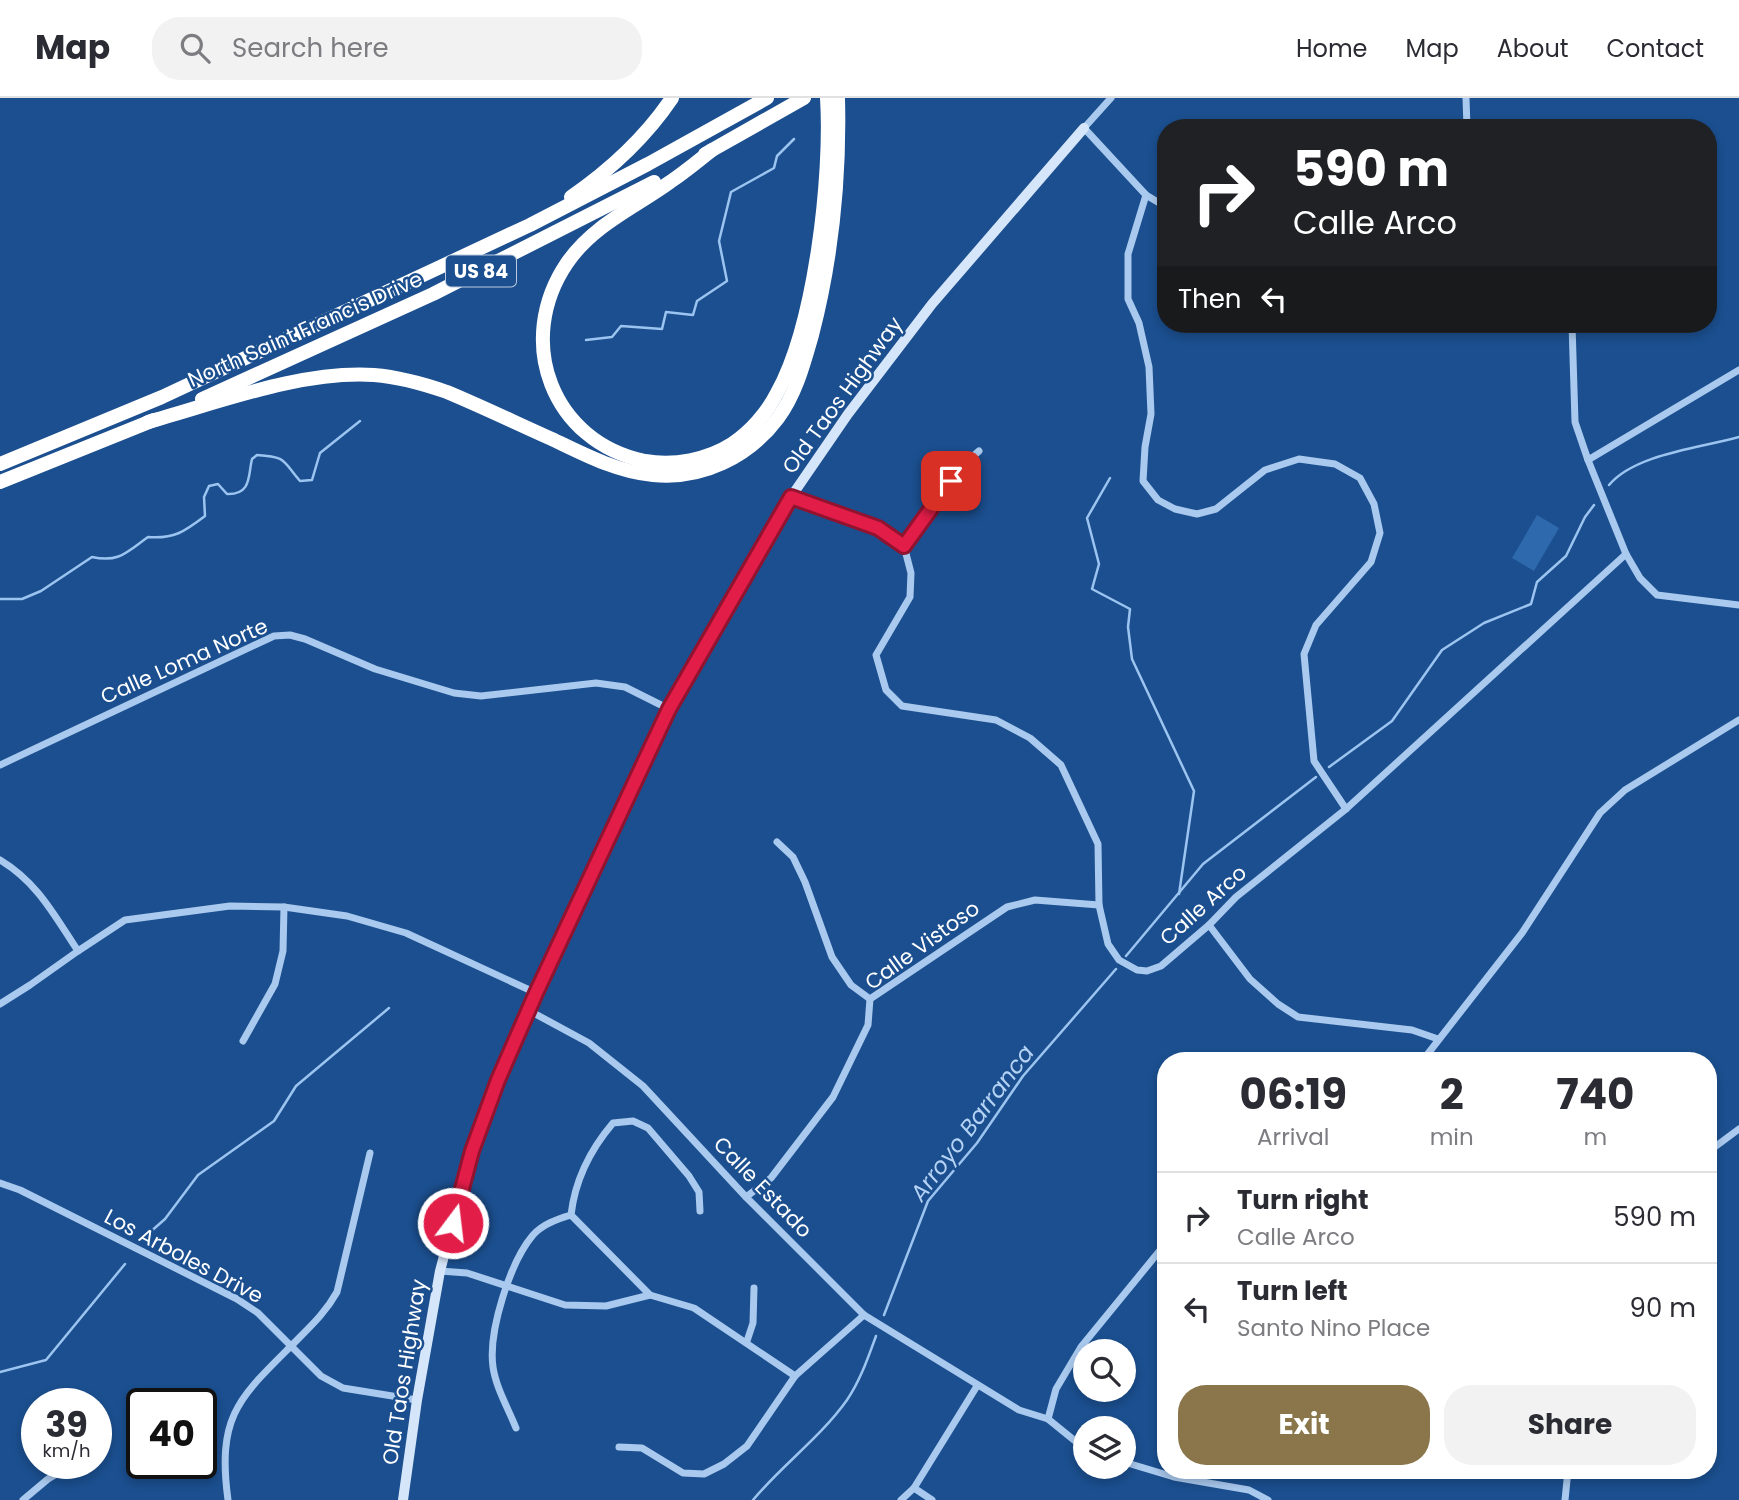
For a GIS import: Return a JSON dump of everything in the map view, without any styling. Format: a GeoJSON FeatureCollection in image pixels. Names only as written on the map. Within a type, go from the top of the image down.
{"type":"FeatureCollection","features":[{"type":"Feature","properties":{"kind":"highway"},"geometry":{"type":"LineString","coordinates":[[530,225],[611,167],[654,123],[672,98]]}},
{"type":"Feature","properties":{"kind":"highway","name":"North Saint Francis Drive"},"geometry":{"type":"LineString","coordinates":[[0,464],[162,397],[530,225],[767,98]]}},
{"type":"Feature","properties":{"kind":"highway","name":"North Saint Francis Drive"},"geometry":{"type":"LineString","coordinates":[[0,482],[148,422],[433,294],[596,213],[804,98]]}},
{"type":"Feature","properties":{"kind":"highway"},"geometry":{"type":"LineString","coordinates":[[712,150],[669,184],[598,230],[566,265],[550,296],[543,325],[542,344],[548,377],[555,394],[576,425],[619,454],[666,463],[694,460],[711,454],[730,445],[753,426],[777,395],[793,355],[815,267],[827,153],[827,98]]}},
{"type":"Feature","properties":{"kind":"highway"},"geometry":{"type":"LineString","coordinates":[[148,422],[291,384],[346,375],[374,375],[447,392],[574,450],[630,471],[675,476],[703,471],[729,461],[760,439],[779,416],[792,393],[808,350],[827,267],[833,219],[838,163],[838,98]]}},
{"type":"Feature","properties":{"kind":"street","name":"Old Taos Highway"},"geometry":{"type":"LineString","coordinates":[[403,1500],[417,1399],[440,1271],[472,1151],[528,1010],[669,709],[791,497],[848,414],[932,304],[1111,98]]}},
{"type":"Feature","properties":{"kind":"street"},"geometry":{"type":"LineString","coordinates":[[1465,98],[1466,119]]}},
{"type":"Feature","properties":{"kind":"street"},"geometry":{"type":"LineString","coordinates":[[1084,128],[1146,195],[1157,202]]}},
{"type":"Feature","properties":{"kind":"street"},"geometry":{"type":"LineString","coordinates":[[1146,195],[1128,254],[1128,299],[1139,323],[1149,367],[1152,414],[1145,447],[1143,481],[1158,500],[1175,509],[1197,514],[1216,509],[1265,470],[1299,459],[1335,464],[1360,478],[1374,504],[1380,533],[1371,562],[1316,625],[1304,654],[1314,761],[1346,809]]}},
{"type":"Feature","properties":{"kind":"street"},"geometry":{"type":"LineString","coordinates":[[1572,333],[1575,422],[1626,554],[1640,578],[1657,595],[1739,605]]}},
{"type":"Feature","properties":{"kind":"street"},"geometry":{"type":"LineString","coordinates":[[1588,460],[1739,370]]}},
{"type":"Feature","properties":{"kind":"street"},"geometry":{"type":"LineString","coordinates":[[791,497],[878,528],[904,546],[962,465],[979,451]]}},
{"type":"Feature","properties":{"kind":"street","name":"Calle Arco"},"geometry":{"type":"LineString","coordinates":[[904,546],[911,573],[910,597],[876,654],[886,690],[902,706],[996,720],[1030,738],[1061,765],[1098,844],[1100,905],[1108,944],[1119,960],[1137,970],[1147,971],[1161,966],[1209,925],[1236,897],[1346,809],[1626,554]]}},
{"type":"Feature","properties":{"kind":"street","name":"Calle Loma Norte"},"geometry":{"type":"LineString","coordinates":[[0,765],[274,636],[290,635],[305,639],[375,668],[454,693],[481,696],[596,684],[625,687],[669,709]]}},
{"type":"Feature","properties":{"kind":"street"},"geometry":{"type":"LineString","coordinates":[[1429,1052],[1522,933],[1600,813],[1625,790],[1739,720]]}},
{"type":"Feature","properties":{"kind":"street"},"geometry":{"type":"LineString","coordinates":[[777,842],[793,857],[805,881],[832,957],[850,985],[870,999]]}},
{"type":"Feature","properties":{"kind":"street"},"geometry":{"type":"LineString","coordinates":[[0,860],[20,872],[38,890],[78,951]]}},
{"type":"Feature","properties":{"kind":"street","name":"Calle Vistoso"},"geometry":{"type":"LineString","coordinates":[[746,1197],[771,1178],[833,1097],[868,1025],[870,999],[1007,906],[1035,900],[1100,905]]}},
{"type":"Feature","properties":{"kind":"street"},"geometry":{"type":"LineString","coordinates":[[0,1003],[125,920],[230,906],[285,907],[347,916],[406,933],[536,993]]}},
{"type":"Feature","properties":{"kind":"street"},"geometry":{"type":"LineString","coordinates":[[243,1041],[275,984],[283,951],[285,907]]}},
{"type":"Feature","properties":{"kind":"street"},"geometry":{"type":"LineString","coordinates":[[1209,925],[1250,979],[1278,1004],[1298,1017],[1412,1030],[1438,1040]]}},
{"type":"Feature","properties":{"kind":"street","name":"Calle Estado"},"geometry":{"type":"LineString","coordinates":[[528,1010],[589,1043],[643,1086],[746,1197],[864,1315],[977,1386],[1020,1410],[1048,1419],[1073,1439]]}},
{"type":"Feature","properties":{"kind":"street"},"geometry":{"type":"LineString","coordinates":[[570,1215],[573,1194],[581,1172],[600,1138],[613,1123],[632,1121],[648,1128],[689,1176],[699,1192],[700,1211]]}},
{"type":"Feature","properties":{"kind":"street"},"geometry":{"type":"LineString","coordinates":[[1717,1145],[1739,1129]]}},
{"type":"Feature","properties":{"kind":"street"},"geometry":{"type":"LineString","coordinates":[[228,1500],[226,1447],[229,1423],[239,1402],[254,1383],[328,1309],[337,1292],[370,1153]]}},
{"type":"Feature","properties":{"kind":"street","name":"Los Arboles Drive"},"geometry":{"type":"LineString","coordinates":[[0,1183],[20,1190],[237,1299],[258,1313],[321,1376],[343,1388],[417,1399]]}},
{"type":"Feature","properties":{"kind":"street"},"geometry":{"type":"LineString","coordinates":[[570,1215],[650,1295],[694,1308],[747,1341],[795,1376]]}},
{"type":"Feature","properties":{"kind":"street"},"geometry":{"type":"LineString","coordinates":[[516,1427],[496,1379],[493,1365],[494,1338],[508,1285],[520,1257],[534,1235],[554,1220],[570,1215]]}},
{"type":"Feature","properties":{"kind":"street"},"geometry":{"type":"LineString","coordinates":[[1048,1419],[1056,1389],[1081,1347],[1157,1254]]}},
{"type":"Feature","properties":{"kind":"street"},"geometry":{"type":"LineString","coordinates":[[440,1271],[467,1273],[565,1305],[606,1306],[650,1295]]}},
{"type":"Feature","properties":{"kind":"street"},"geometry":{"type":"LineString","coordinates":[[747,1341],[753,1323],[754,1288]]}},
{"type":"Feature","properties":{"kind":"street"},"geometry":{"type":"LineString","coordinates":[[619,1447],[642,1448],[683,1473],[704,1474],[724,1464],[747,1446],[795,1376],[864,1315]]}},
{"type":"Feature","properties":{"kind":"street"},"geometry":{"type":"LineString","coordinates":[[901,1500],[914,1488],[977,1386]]}},
{"type":"Feature","properties":{"kind":"street"},"geometry":{"type":"LineString","coordinates":[[1136,1465],[1157,1472]]}},
{"type":"Feature","properties":{"kind":"street"},"geometry":{"type":"LineString","coordinates":[[23,1500],[48,1479]]}},
{"type":"Feature","properties":{"kind":"street"},"geometry":{"type":"LineString","coordinates":[[1186,1479],[1249,1490],[1268,1500]]}},
{"type":"Feature","properties":{"kind":"street"},"geometry":{"type":"LineString","coordinates":[[1565,1500],[1567,1479]]}},
{"type":"Feature","properties":{"kind":"street"},"geometry":{"type":"LineString","coordinates":[[914,1488],[932,1500]]}},
{"type":"Feature","properties":{"kind":"shaded area"},"geometry":{"type":"Polygon","coordinates":[[[1537,515],[1559,528],[1534,571],[1512,558],[1537,515]]]}},
{"type":"Feature","properties":{"kind":"waterway"},"geometry":{"type":"LineString","coordinates":[[586,340],[612,337],[621,326],[662,329],[666,312],[693,315],[697,301],[727,281],[719,241],[731,192],[774,168],[777,156],[794,139]]}},
{"type":"Feature","properties":{"kind":"waterway"},"geometry":{"type":"LineString","coordinates":[[0,599],[22,599],[41,591],[92,557],[116,557],[128,552],[148,537],[165,537],[185,530],[205,516],[204,497],[209,486],[218,484],[227,494],[245,488],[252,459],[257,455],[283,461],[300,481],[312,480],[320,453],[360,421]]}},
{"type":"Feature","properties":{"kind":"waterway","name":"Arroyo Barranca"},"geometry":{"type":"LineString","coordinates":[[1609,485],[1620,474],[1651,459],[1739,437]]}},
{"type":"Feature","properties":{"kind":"waterway"},"geometry":{"type":"LineString","coordinates":[[1110,478],[1087,518],[1099,564],[1092,589],[1130,609],[1128,627],[1132,659],[1194,791],[1179,894]]}},
{"type":"Feature","properties":{"kind":"waterway","name":"Arroyo Barranca"},"geometry":{"type":"LineString","coordinates":[[1329,767],[1392,721],[1442,650],[1484,623],[1531,604],[1537,582],[1566,556],[1585,517],[1594,505]]}},
{"type":"Feature","properties":{"kind":"waterway","name":"Arroyo Barranca"},"geometry":{"type":"LineString","coordinates":[[1126,956],[1203,864],[1316,777]]}},
{"type":"Feature","properties":{"kind":"waterway","name":"Arroyo Barranca"},"geometry":{"type":"LineString","coordinates":[[884,1315],[928,1201],[977,1143],[1023,1076],[1116,969]]}},
{"type":"Feature","properties":{"kind":"waterway"},"geometry":{"type":"LineString","coordinates":[[140,1241],[165,1219],[198,1175],[274,1121],[296,1086],[389,1008]]}},
{"type":"Feature","properties":{"kind":"waterway"},"geometry":{"type":"LineString","coordinates":[[0,1372],[46,1360],[125,1264]]}},
{"type":"Feature","properties":{"kind":"waterway","name":"Arroyo Barranca"},"geometry":{"type":"LineString","coordinates":[[753,1500],[825,1427],[847,1400],[860,1377],[876,1336]]}},
{"type":"Feature","properties":{"kind":"route"},"geometry":{"type":"LineString","coordinates":[[453,1223],[472,1151],[498,1080],[536,993],[669,709],[791,497],[878,528],[904,546],[951,481]]}}]}
